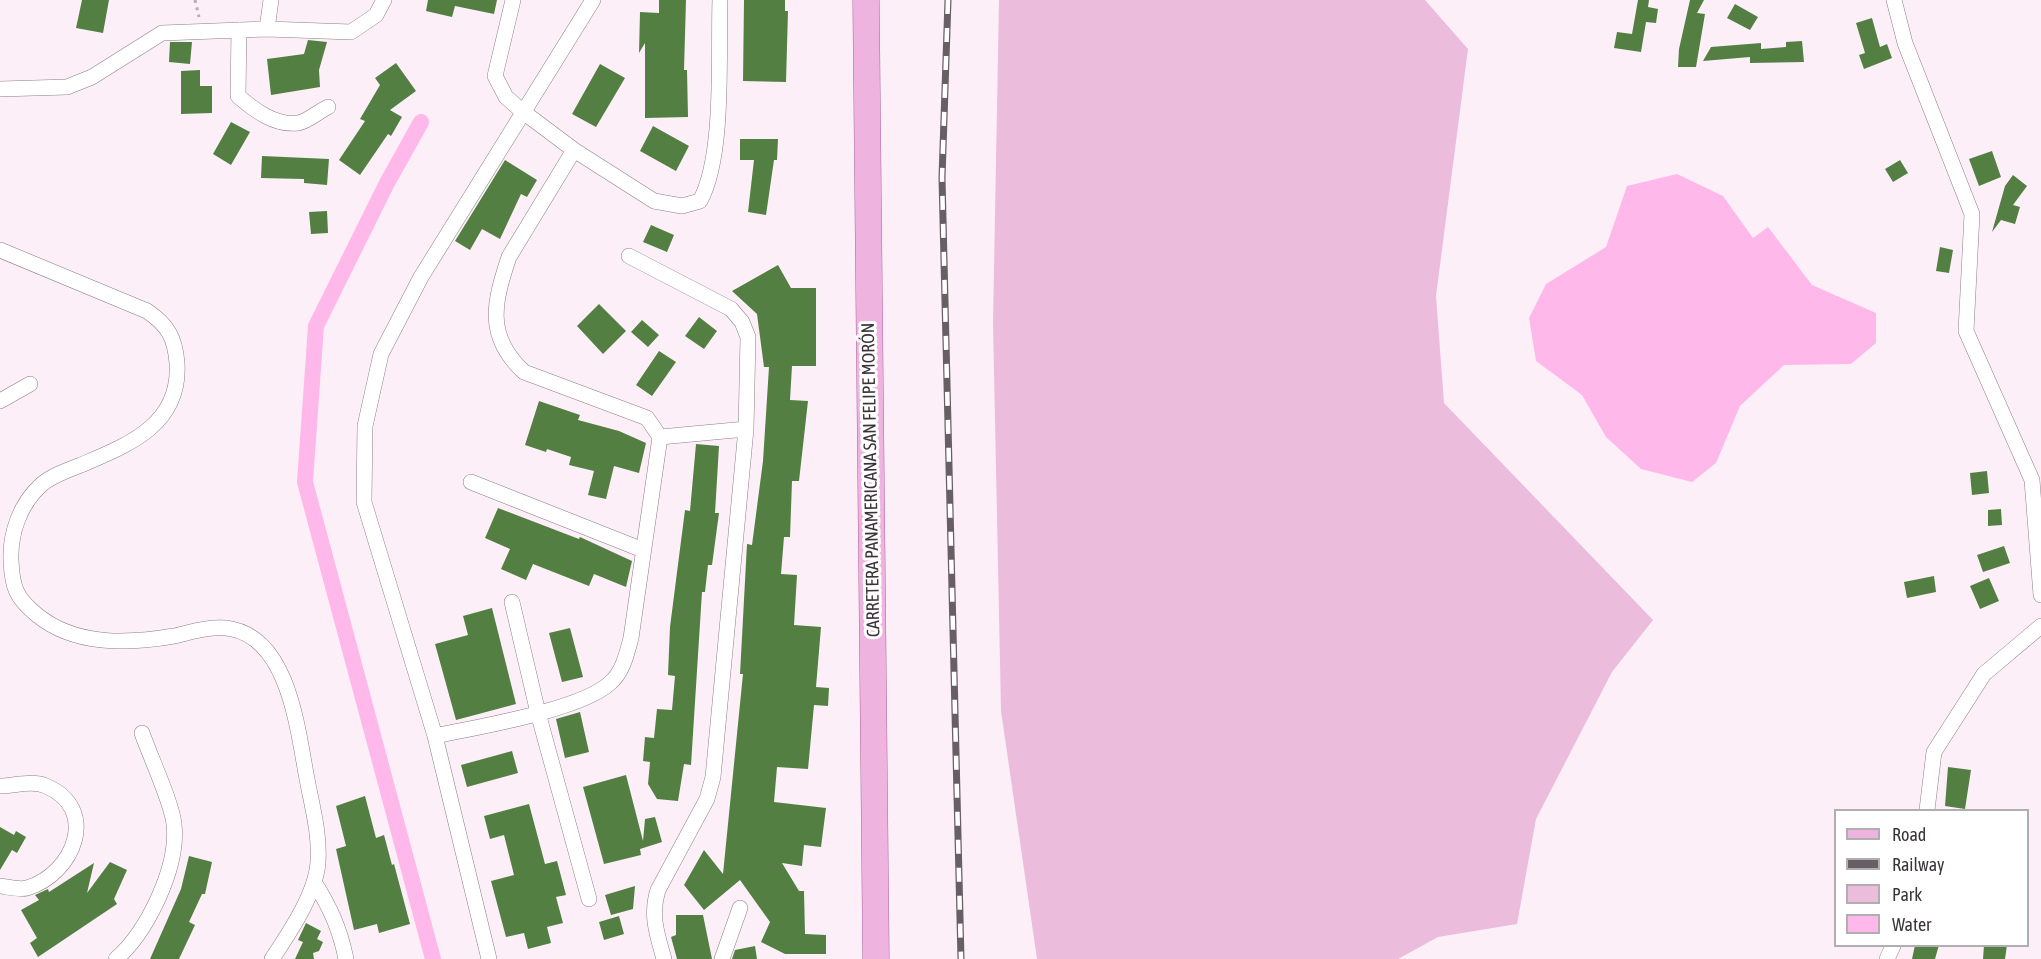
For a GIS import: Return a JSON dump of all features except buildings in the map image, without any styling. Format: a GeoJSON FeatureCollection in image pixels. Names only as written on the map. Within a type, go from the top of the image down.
{"type":"FeatureCollection","features":[{"type":"Feature","properties":{"kind":"main road","name":"CARRETERA PANAMERICANA SAN FELIPE MORÓN"},"geometry":{"type":"LineString","coordinates":[[866,0],[876,959]]}},
{"type":"Feature","properties":{"kind":"street"},"geometry":{"type":"LineString","coordinates":[[267,29],[271,0]]}},
{"type":"Feature","properties":{"kind":"street"},"geometry":{"type":"LineString","coordinates":[[0,89],[67,87],[92,77],[162,33],[267,29],[351,32],[376,15],[384,0]]}},
{"type":"Feature","properties":{"kind":"street"},"geometry":{"type":"LineString","coordinates":[[513,0],[495,76],[506,97],[574,150],[654,201],[682,206],[700,201],[707,188],[715,159],[720,0]]}},
{"type":"Feature","properties":{"kind":"street"},"geometry":{"type":"LineString","coordinates":[[489,959],[435,736],[364,502],[365,426],[381,354],[421,277],[593,0]]}},
{"type":"Feature","properties":{"kind":"street"},"geometry":{"type":"LineString","coordinates":[[1894,0],[1905,43],[1972,214],[1966,331],[2032,480],[2041,596]]}},
{"type":"Feature","properties":{"kind":"street"},"geometry":{"type":"LineString","coordinates":[[239,30],[238,96],[255,111],[281,122],[300,123],[328,107]]}},
{"type":"Feature","properties":{"kind":"street"},"geometry":{"type":"LineString","coordinates":[[435,736],[538,713],[597,692],[611,683],[620,671],[631,638],[660,437],[647,418],[524,372],[508,357],[497,332],[495,303],[509,257],[574,150]]}},
{"type":"Feature","properties":{"kind":"street"},"geometry":{"type":"LineString","coordinates":[[0,250],[147,311],[163,322],[175,343],[178,380],[166,414],[152,427],[112,452],[42,485],[20,513],[13,532],[6,567],[12,587],[25,603],[38,616],[65,632],[93,639],[130,643],[208,628],[233,629],[254,640],[271,657],[291,697],[317,831],[318,863],[314,882],[296,921],[272,959]]}},
{"type":"Feature","properties":{"kind":"street"},"geometry":{"type":"LineString","coordinates":[[629,256],[731,309],[742,322],[748,337],[747,429],[711,788],[654,901],[653,917],[664,959]]}},
{"type":"Feature","properties":{"kind":"street"},"geometry":{"type":"LineString","coordinates":[[0,401],[30,384]]}},
{"type":"Feature","properties":{"kind":"street"},"geometry":{"type":"LineString","coordinates":[[660,437],[747,429]]}},
{"type":"Feature","properties":{"kind":"street"},"geometry":{"type":"LineString","coordinates":[[471,482],[643,550]]}},
{"type":"Feature","properties":{"kind":"street"},"geometry":{"type":"LineString","coordinates":[[512,602],[538,713],[589,899]]}},
{"type":"Feature","properties":{"kind":"street"},"geometry":{"type":"LineString","coordinates":[[1927,809],[1934,752],[1984,674],[2041,626]]}},
{"type":"Feature","properties":{"kind":"street"},"geometry":{"type":"LineString","coordinates":[[116,959],[144,922],[161,890],[174,856],[174,822],[142,733]]}},
{"type":"Feature","properties":{"kind":"street"},"geometry":{"type":"LineString","coordinates":[[0,786],[44,785],[60,794],[72,808],[77,828],[65,864],[50,877],[26,889],[0,886]]}},
{"type":"Feature","properties":{"kind":"street"},"geometry":{"type":"LineString","coordinates":[[314,882],[330,906],[340,929],[346,959]]}},
{"type":"Feature","properties":{"kind":"street"},"geometry":{"type":"LineString","coordinates":[[722,959],[740,908]]}},
{"type":"Feature","properties":{"kind":"green space"},"geometry":{"type":"Polygon","coordinates":[[[999,0],[1425,0],[1468,49],[1436,296],[1444,403],[1653,620],[1612,672],[1536,819],[1517,924],[1438,937],[1398,959],[1037,959],[1001,711],[993,323],[999,0]]]}},
{"type":"Feature","properties":{"kind":"water"},"geometry":{"type":"Polygon","coordinates":[[[1677,174],[1723,196],[1753,238],[1768,227],[1812,285],[1876,313],[1876,343],[1851,364],[1784,365],[1740,406],[1716,463],[1692,482],[1641,469],[1606,437],[1582,395],[1536,361],[1529,318],[1546,284],[1606,247],[1627,186],[1677,174]]]}},
{"type":"Feature","properties":{"kind":"waterway"},"geometry":{"type":"LineString","coordinates":[[421,122],[387,183],[316,326],[305,482],[433,959]]}},
{"type":"Feature","properties":{"kind":"railway"},"geometry":{"type":"LineString","coordinates":[[948,0],[942,178],[961,959]]}}]}
